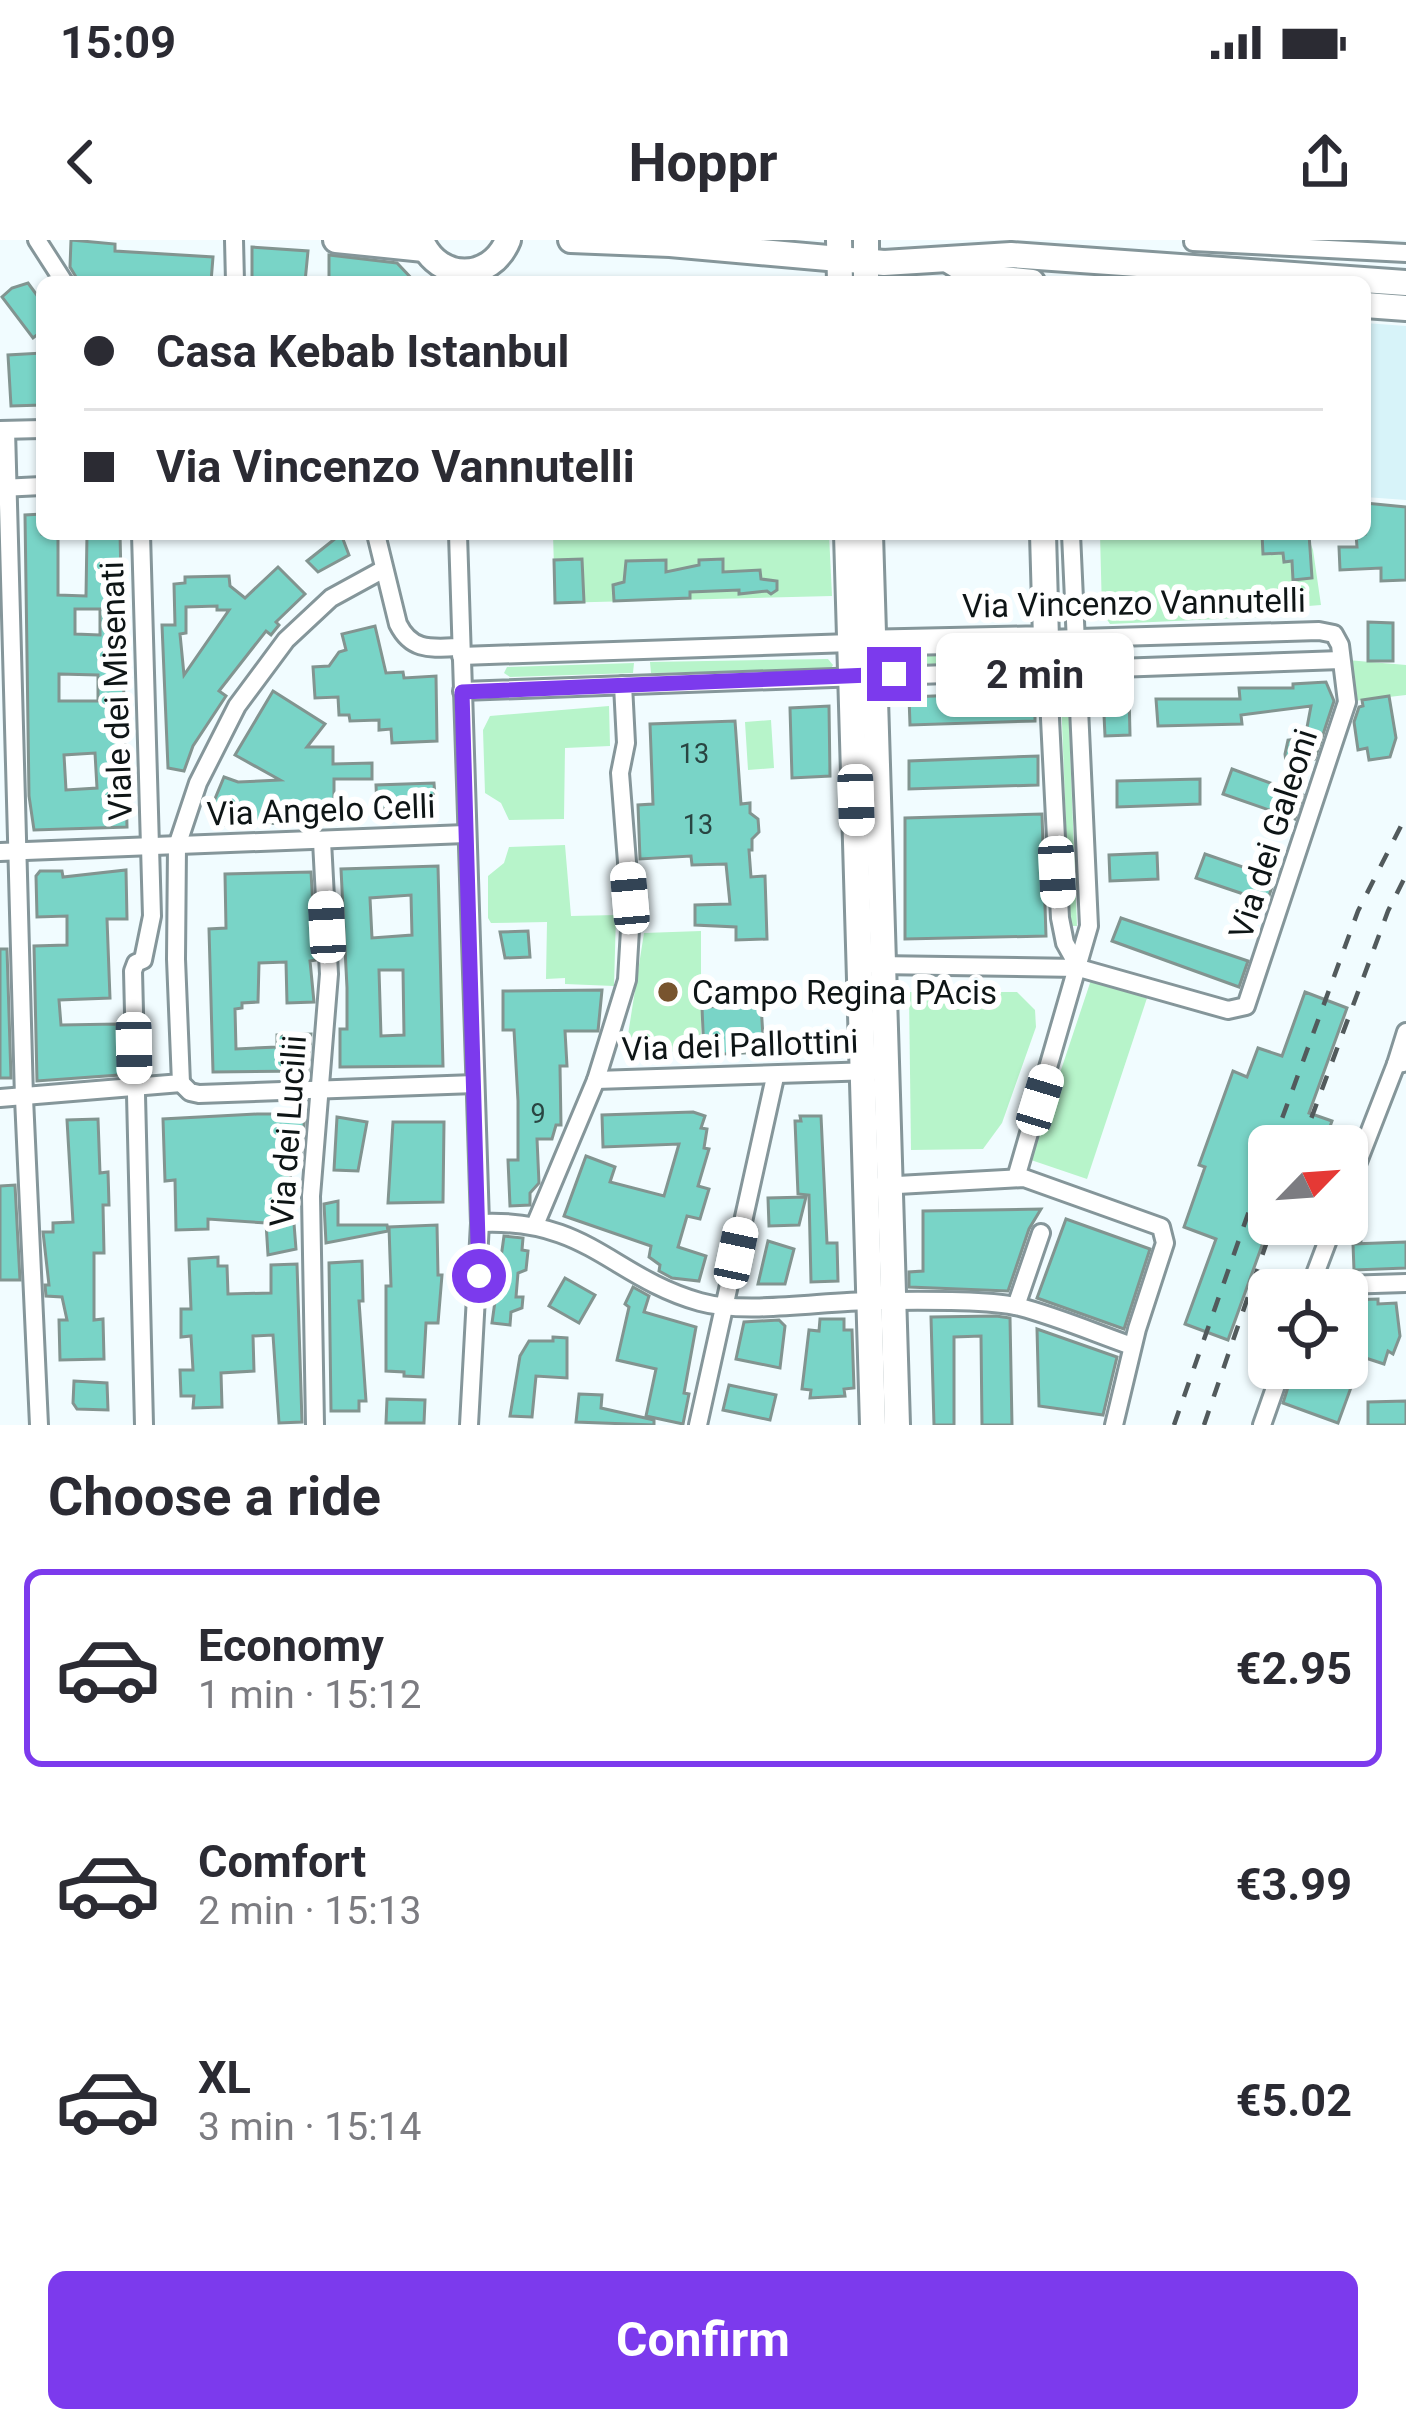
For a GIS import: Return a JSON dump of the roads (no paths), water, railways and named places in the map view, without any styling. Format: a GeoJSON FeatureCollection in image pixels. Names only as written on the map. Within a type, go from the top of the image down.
{"type":"FeatureCollection","features":[{"type":"Feature","properties":{"kind":"street"},"geometry":{"type":"LineString","coordinates":[[37,240],[60,276]]}},
{"type":"Feature","properties":{"kind":"street"},"geometry":{"type":"LineString","coordinates":[[234,240],[235,276]]}},
{"type":"Feature","properties":{"kind":"street"},"geometry":{"type":"LineString","coordinates":[[336,240],[422,244],[440,266],[459,276]]}},
{"type":"Feature","properties":{"kind":"street"},"geometry":{"type":"LineString","coordinates":[[467,276],[492,263],[508,240]]}},
{"type":"Feature","properties":{"kind":"street"},"geometry":{"type":"LineString","coordinates":[[571,240],[670,242],[839,260],[1011,255],[1307,276]]}},
{"type":"Feature","properties":{"kind":"street"},"geometry":{"type":"LineString","coordinates":[[1193,268],[1193,241],[1406,254]]}},
{"type":"Feature","properties":{"kind":"street"},"geometry":{"type":"LineString","coordinates":[[944,254],[974,276]]}},
{"type":"Feature","properties":{"kind":"street"},"geometry":{"type":"LineString","coordinates":[[1371,281],[1406,283]]}},
{"type":"Feature","properties":{"kind":"street"},"geometry":{"type":"LineString","coordinates":[[1371,305],[1406,308]]}},
{"type":"Feature","properties":{"kind":"street"},"geometry":{"type":"LineString","coordinates":[[36,429],[3,430],[9,852],[39,1425]]}},
{"type":"Feature","properties":{"kind":"street"},"geometry":{"type":"LineString","coordinates":[[6,493],[36,487]]}},
{"type":"Feature","properties":{"kind":"street","name":"Viale dei Misenati"},"geometry":{"type":"LineString","coordinates":[[141,540],[152,847],[152,920],[143,960],[133,971],[144,1425]]}},
{"type":"Feature","properties":{"kind":"street"},"geometry":{"type":"LineString","coordinates":[[378,540],[385,569],[320,606],[265,666],[216,744],[178,845],[181,1083],[190,1093],[199,1094],[476,1084]]}},
{"type":"Feature","properties":{"kind":"street"},"geometry":{"type":"LineString","coordinates":[[458,540],[480,1222],[469,1425]]}},
{"type":"Feature","properties":{"kind":"street"},"geometry":{"type":"LineString","coordinates":[[848,540],[861,642],[882,1301],[897,1425]]}},
{"type":"Feature","properties":{"kind":"street"},"geometry":{"type":"LineString","coordinates":[[861,642],[870,540]]}},
{"type":"Feature","properties":{"kind":"street"},"geometry":{"type":"LineString","coordinates":[[1043,540],[1060,918],[1065,943],[1078,968]]}},
{"type":"Feature","properties":{"kind":"street"},"geometry":{"type":"LineString","coordinates":[[1016,1178],[1087,941],[1071,540]]}},
{"type":"Feature","properties":{"kind":"street","name":"Via Vincenzo Vannutelli"},"geometry":{"type":"LineString","coordinates":[[385,569],[398,623],[408,640],[425,648],[461,651],[1324,632],[1339,641],[1341,660],[462,692]]}},
{"type":"Feature","properties":{"kind":"street","name":"Via dei Galeoni"},"geometry":{"type":"LineString","coordinates":[[1078,968],[1228,1010],[1246,1006],[1347,702],[1341,660]]}},
{"type":"Feature","properties":{"kind":"street"},"geometry":{"type":"LineString","coordinates":[[535,1225],[596,1080],[625,989],[631,906],[620,773],[626,743],[623,685]]}},
{"type":"Feature","properties":{"kind":"street","name":"Via Angelo Celli"},"geometry":{"type":"LineString","coordinates":[[9,852],[466,834]]}},
{"type":"Feature","properties":{"kind":"street","name":"Via dei Lucilii"},"geometry":{"type":"LineString","coordinates":[[315,1425],[310,1205],[329,981],[322,841]]}},
{"type":"Feature","properties":{"kind":"street"},"geometry":{"type":"LineString","coordinates":[[143,960],[176,959]]}},
{"type":"Feature","properties":{"kind":"street"},"geometry":{"type":"LineString","coordinates":[[872,965],[1078,968]]}},
{"type":"Feature","properties":{"kind":"street"},"geometry":{"type":"LineString","coordinates":[[1368,1141],[1401,1064],[1406,1032]]}},
{"type":"Feature","properties":{"kind":"street","name":"Via dei Pallottini"},"geometry":{"type":"LineString","coordinates":[[596,1080],[874,1071]]}},
{"type":"Feature","properties":{"kind":"street"},"geometry":{"type":"LineString","coordinates":[[698,1425],[775,1077]]}},
{"type":"Feature","properties":{"kind":"street"},"geometry":{"type":"LineString","coordinates":[[0,1099],[181,1083]]}},
{"type":"Feature","properties":{"kind":"street"},"geometry":{"type":"LineString","coordinates":[[878,1186],[1016,1178],[1048,1184],[1155,1222],[1165,1243],[1132,1346],[1114,1425]]}},
{"type":"Feature","properties":{"kind":"street"},"geometry":{"type":"LineString","coordinates":[[480,1222],[535,1225],[597,1248],[681,1296],[725,1306],[882,1301],[1016,1306],[1132,1346]]}},
{"type":"Feature","properties":{"kind":"street"},"geometry":{"type":"LineString","coordinates":[[1016,1306],[1041,1233]]}},
{"type":"Feature","properties":{"kind":"street"},"geometry":{"type":"LineString","coordinates":[[1368,1284],[1406,1282]]}},
{"type":"Feature","properties":{"kind":"street"},"geometry":{"type":"LineString","coordinates":[[873,1425],[882,1301]]}},
{"type":"Feature","properties":{"kind":"street"},"geometry":{"type":"LineString","coordinates":[[1262,1425],[1275,1389]]}},
{"type":"Feature","properties":{"kind":"railway"},"geometry":{"type":"LineString","coordinates":[[1280,1125],[1358,911],[1406,816]]}},
{"type":"Feature","properties":{"kind":"railway"},"geometry":{"type":"LineString","coordinates":[[1309,1125],[1388,911],[1406,875]]}},
{"type":"Feature","properties":{"kind":"railway"},"geometry":{"type":"LineString","coordinates":[[1174,1425],[1248,1214]]}},
{"type":"Feature","properties":{"kind":"railway"},"geometry":{"type":"LineString","coordinates":[[1204,1425],[1266,1245]]}},
{"type":"Feature","properties":{"kind":"place","name":"Campo Regina PAcis"},"geometry":{"type":"Point","coordinates":[668,992]}}]}
